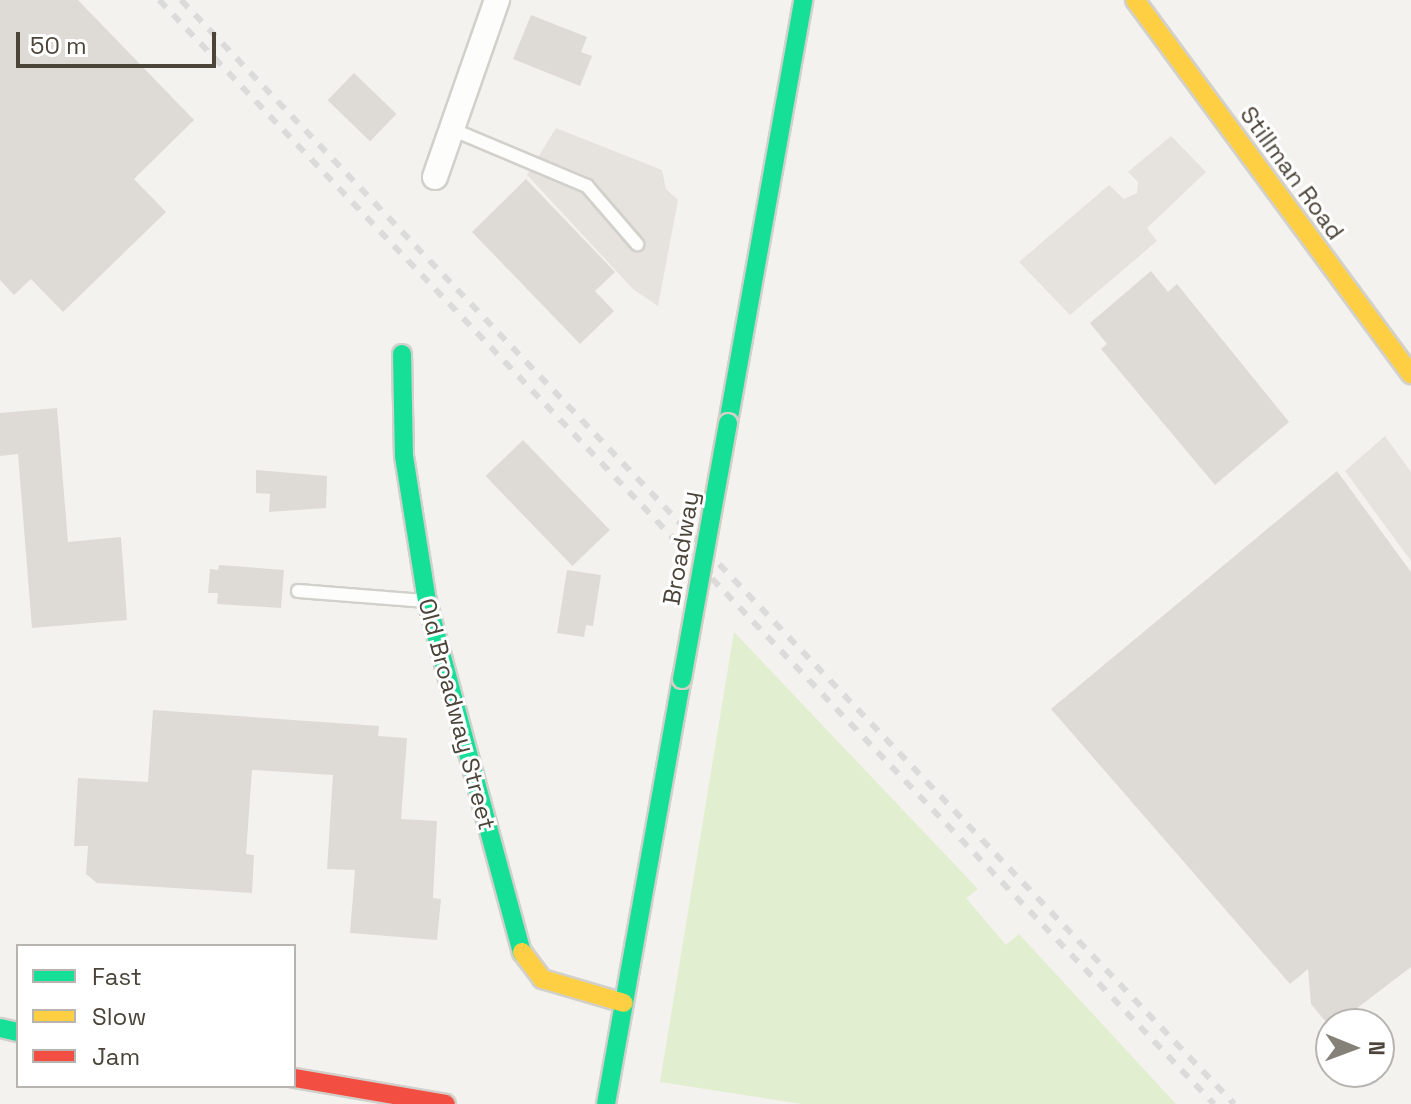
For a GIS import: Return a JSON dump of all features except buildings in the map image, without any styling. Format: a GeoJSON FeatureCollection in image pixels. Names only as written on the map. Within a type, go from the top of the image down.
{"type":"FeatureCollection","features":[{"type":"Feature","properties":{"kind":"main road","name":"Broadway"},"geometry":{"type":"LineString","coordinates":[[606,1104],[803,0]]}},
{"type":"Feature","properties":{"kind":"main road","name":"Stillman Road"},"geometry":{"type":"LineString","coordinates":[[1135,0],[1411,374]]}},
{"type":"Feature","properties":{"kind":"main road","name":"Old Broadway Street"},"geometry":{"type":"LineString","coordinates":[[402,354],[404,456],[427,601],[520,950],[533,972],[553,985],[624,1003]]}},
{"type":"Feature","properties":{"kind":"main road"},"geometry":{"type":"LineString","coordinates":[[296,1078],[446,1104]]}},
{"type":"Feature","properties":{"kind":"street"},"geometry":{"type":"LineString","coordinates":[[435,177],[449,128],[497,0]]}},
{"type":"Feature","properties":{"kind":"lane"},"geometry":{"type":"LineString","coordinates":[[449,128],[587,186],[637,244]]}},
{"type":"Feature","properties":{"kind":"lane"},"geometry":{"type":"LineString","coordinates":[[298,591],[427,601]]}},
{"type":"Feature","properties":{"kind":"green space"},"geometry":{"type":"Polygon","coordinates":[[[734,632],[978,889],[966,898],[1006,945],[1019,934],[1176,1104],[802,1104],[660,1082],[734,632]]]}},
{"type":"Feature","properties":{"kind":"shaded area"},"geometry":{"type":"Polygon","coordinates":[[[556,128],[662,170],[666,189],[678,200],[658,306],[633,289],[527,175],[556,128]]]}},
{"type":"Feature","properties":{"kind":"shaded area"},"geometry":{"type":"Polygon","coordinates":[[[1171,136],[1206,172],[1147,228],[1157,241],[1070,315],[1019,262],[1109,185],[1124,199],[1137,193],[1138,182],[1128,172],[1171,136]]]}},
{"type":"Feature","properties":{"kind":"shaded area"},"geometry":{"type":"Polygon","coordinates":[[[1385,436],[1411,472],[1411,561],[1345,471],[1385,436]]]}},
{"type":"Feature","properties":{"kind":"railway"},"geometry":{"type":"LineString","coordinates":[[159,0],[1214,1104]]}},
{"type":"Feature","properties":{"kind":"railway"},"geometry":{"type":"LineString","coordinates":[[181,0],[1234,1104]]}},
{"type":"Feature","properties":{"kind":"traffic: fast"},"geometry":{"type":"LineString","coordinates":[[728,423],[803,0]]}},
{"type":"Feature","properties":{"kind":"traffic: fast"},"geometry":{"type":"LineString","coordinates":[[402,354],[404,456],[427,601],[522,952]]}},
{"type":"Feature","properties":{"kind":"traffic: fast"},"geometry":{"type":"LineString","coordinates":[[682,679],[728,423]]}},
{"type":"Feature","properties":{"kind":"traffic: fast"},"geometry":{"type":"LineString","coordinates":[[606,1104],[682,679]]}},
{"type":"Feature","properties":{"kind":"traffic: fast"},"geometry":{"type":"LineString","coordinates":[[0,1028],[16,1032]]}},
{"type":"Feature","properties":{"kind":"traffic: slow"},"geometry":{"type":"LineString","coordinates":[[1135,0],[1411,374]]}},
{"type":"Feature","properties":{"kind":"traffic: slow"},"geometry":{"type":"LineString","coordinates":[[522,952],[542,979],[624,1003]]}},
{"type":"Feature","properties":{"kind":"traffic: jam"},"geometry":{"type":"LineString","coordinates":[[296,1078],[446,1104]]}}]}
